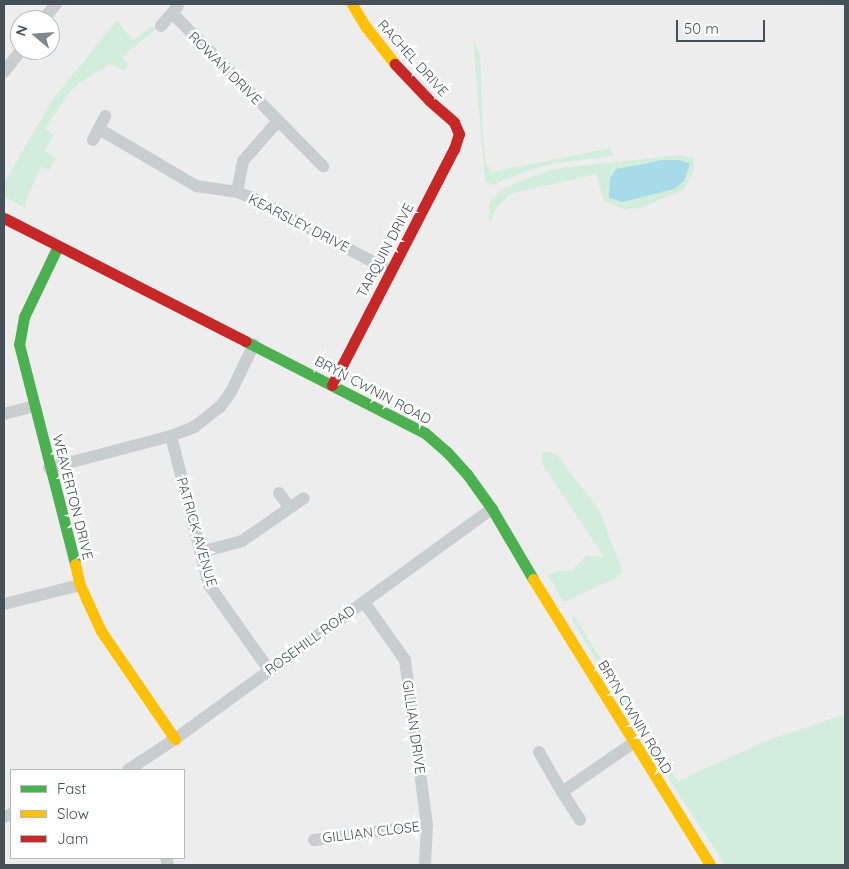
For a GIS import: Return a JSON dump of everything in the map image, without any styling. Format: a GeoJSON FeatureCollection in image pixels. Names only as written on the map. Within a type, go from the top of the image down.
{"type":"FeatureCollection","features":[{"type":"Feature","properties":{"kind":"street","name":"RACHEL DRIVE"},"geometry":{"type":"LineString","coordinates":[[352,4],[366,27],[392,61],[459,123]]}},
{"type":"Feature","properties":{"kind":"street","name":"ROWAN DRIVE"},"geometry":{"type":"LineString","coordinates":[[162,26],[175,10],[278,121],[323,166]]}},
{"type":"Feature","properties":{"kind":"street"},"geometry":{"type":"LineString","coordinates":[[4,72],[13,60]]}},
{"type":"Feature","properties":{"kind":"street","name":"KEARSLEY DRIVE"},"geometry":{"type":"LineString","coordinates":[[106,116],[96,135],[196,186],[237,192],[256,199],[390,271]]}},
{"type":"Feature","properties":{"kind":"street"},"geometry":{"type":"LineString","coordinates":[[237,192],[243,162],[278,121]]}},
{"type":"Feature","properties":{"kind":"street","name":"TARQUIN DRIVE"},"geometry":{"type":"LineString","coordinates":[[332,385],[454,149],[459,134],[459,123]]}},
{"type":"Feature","properties":{"kind":"street","name":"BRYN CWNIN ROAD"},"geometry":{"type":"LineString","coordinates":[[4,218],[425,433],[447,452],[467,474],[492,509],[633,743],[710,865]]}},
{"type":"Feature","properties":{"kind":"street","name":"WEAVERTON DRIVE"},"geometry":{"type":"LineString","coordinates":[[58,246],[24,317],[19,344],[80,585],[101,631],[174,739]]}},
{"type":"Feature","properties":{"kind":"street"},"geometry":{"type":"LineString","coordinates":[[49,468],[171,436],[194,427],[220,407],[231,392],[254,344]]}},
{"type":"Feature","properties":{"kind":"street"},"geometry":{"type":"LineString","coordinates":[[4,414],[34,406]]}},
{"type":"Feature","properties":{"kind":"street","name":"PATRICK AVENUE"},"geometry":{"type":"LineString","coordinates":[[171,436],[209,585],[269,670]]}},
{"type":"Feature","properties":{"kind":"street"},"geometry":{"type":"LineString","coordinates":[[279,493],[289,507]]}},
{"type":"Feature","properties":{"kind":"street"},"geometry":{"type":"LineString","coordinates":[[201,552],[242,541],[304,498]]}},
{"type":"Feature","properties":{"kind":"street","name":"ROSEHILL ROAD"},"geometry":{"type":"LineString","coordinates":[[141,766],[174,739],[492,509]]}},
{"type":"Feature","properties":{"kind":"street"},"geometry":{"type":"LineString","coordinates":[[4,604],[80,585]]}},
{"type":"Feature","properties":{"kind":"street","name":"GILLIAN DRIVE"},"geometry":{"type":"LineString","coordinates":[[364,602],[405,660],[427,825],[425,865]]}},
{"type":"Feature","properties":{"kind":"street"},"geometry":{"type":"LineString","coordinates":[[562,792],[633,743]]}},
{"type":"Feature","properties":{"kind":"street"},"geometry":{"type":"LineString","coordinates":[[539,752],[580,820]]}},
{"type":"Feature","properties":{"kind":"street","name":"GILLIAN CLOSE"},"geometry":{"type":"LineString","coordinates":[[314,840],[427,825]]}},
{"type":"Feature","properties":{"kind":"green space"},"geometry":{"type":"Polygon","coordinates":[[[117,20],[133,40],[152,26],[156,29],[122,57],[129,64],[124,71],[110,64],[78,84],[68,94],[45,129],[54,135],[45,151],[56,158],[49,170],[41,167],[26,200],[25,208],[4,196],[4,183],[53,99],[117,20]]]}},
{"type":"Feature","properties":{"kind":"green space"},"geometry":{"type":"Polygon","coordinates":[[[473,40],[480,53],[483,134],[486,163],[492,172],[610,148],[614,156],[556,163],[527,171],[492,185],[485,181],[473,40]]]}},
{"type":"Feature","properties":{"kind":"green space"},"geometry":{"type":"Polygon","coordinates":[[[680,155],[693,158],[694,171],[683,190],[639,208],[623,209],[604,201],[596,174],[510,194],[497,207],[489,225],[489,203],[504,188],[548,171],[567,167],[680,155]],[[647,163],[636,164],[623,202],[656,194],[647,163]]]}},
{"type":"Feature","properties":{"kind":"green space"},"geometry":{"type":"Polygon","coordinates":[[[547,451],[557,455],[599,510],[623,572],[618,577],[564,602],[548,575],[559,571],[572,571],[586,555],[604,557],[542,464],[542,453],[547,451]]]}},
{"type":"Feature","properties":{"kind":"green space"},"geometry":{"type":"Polygon","coordinates":[[[573,615],[678,781],[766,741],[845,714],[845,865],[725,865],[662,768],[572,620],[573,615]]]}},
{"type":"Feature","properties":{"kind":"water"},"geometry":{"type":"Polygon","coordinates":[[[663,160],[680,160],[690,164],[684,181],[674,189],[623,202],[609,198],[610,178],[616,169],[663,160]]]}},
{"type":"Feature","properties":{"kind":"traffic: fast"},"geometry":{"type":"LineString","coordinates":[[58,246],[24,317],[19,344],[75,564]]}},
{"type":"Feature","properties":{"kind":"traffic: fast"},"geometry":{"type":"LineString","coordinates":[[245,341],[425,433],[447,452],[467,474],[492,509],[533,579]]}},
{"type":"Feature","properties":{"kind":"traffic: slow"},"geometry":{"type":"LineString","coordinates":[[352,4],[366,27],[395,64]]}},
{"type":"Feature","properties":{"kind":"traffic: slow"},"geometry":{"type":"LineString","coordinates":[[75,564],[80,585],[101,631],[175,739]]}},
{"type":"Feature","properties":{"kind":"traffic: slow"},"geometry":{"type":"LineString","coordinates":[[533,579],[710,865]]}},
{"type":"Feature","properties":{"kind":"traffic: jam"},"geometry":{"type":"LineString","coordinates":[[332,385],[454,149],[459,134],[454,122],[429,100],[395,64]]}},
{"type":"Feature","properties":{"kind":"traffic: jam"},"geometry":{"type":"LineString","coordinates":[[4,218],[245,341]]}}]}
